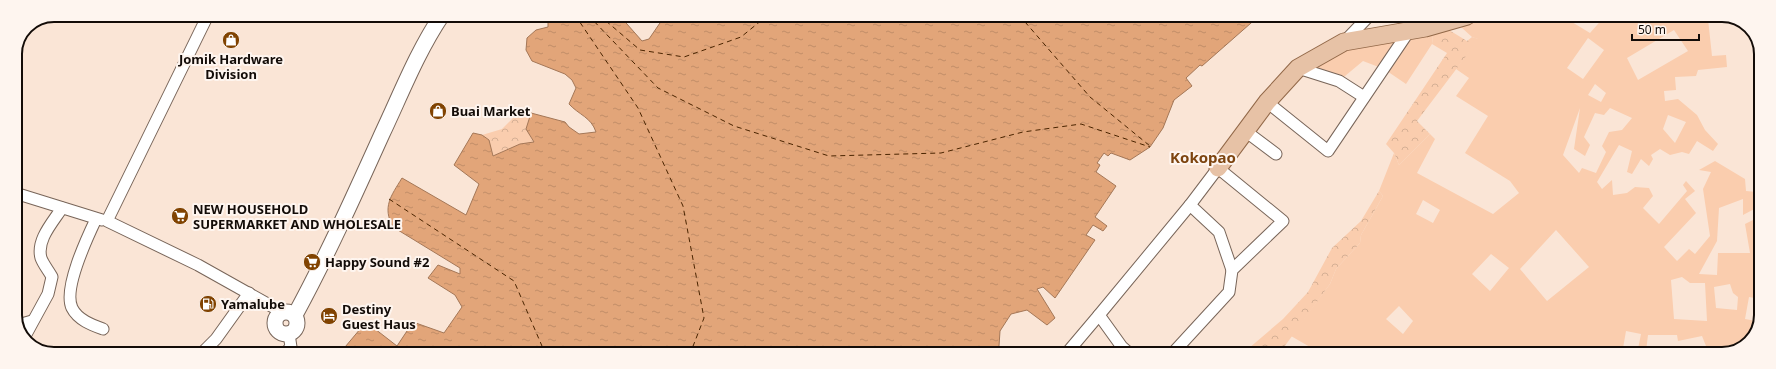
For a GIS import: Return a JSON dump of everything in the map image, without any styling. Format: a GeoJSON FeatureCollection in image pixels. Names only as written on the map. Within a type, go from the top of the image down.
{"type":"FeatureCollection","features":[{"type":"Feature","properties":{"kind":"main road"},"geometry":{"type":"LineString","coordinates":[[289,334],[284,334],[276,329],[275,319],[288,314],[330,248],[401,89],[437,22]]}},
{"type":"Feature","properties":{"kind":"main road"},"geometry":{"type":"LineString","coordinates":[[1218,168],[1244,130],[1298,68],[1344,42],[1409,31],[1446,22]]}},
{"type":"Feature","properties":{"kind":"street"},"geometry":{"type":"LineString","coordinates":[[103,329],[86,322],[73,310],[71,303],[71,290],[79,256],[101,220],[204,22]]}},
{"type":"Feature","properties":{"kind":"street"},"geometry":{"type":"LineString","coordinates":[[1344,42],[1362,22]]}},
{"type":"Feature","properties":{"kind":"street"},"geometry":{"type":"LineString","coordinates":[[1267,102],[1328,150],[1409,31]]}},
{"type":"Feature","properties":{"kind":"street"},"geometry":{"type":"LineString","coordinates":[[1298,68],[1340,81],[1364,97]]}},
{"type":"Feature","properties":{"kind":"street"},"geometry":{"type":"LineString","coordinates":[[1244,130],[1276,154]]}},
{"type":"Feature","properties":{"kind":"street"},"geometry":{"type":"LineString","coordinates":[[1072,347],[1190,206],[1218,168],[1282,222],[1232,270]]}},
{"type":"Feature","properties":{"kind":"street"},"geometry":{"type":"LineString","coordinates":[[22,194],[101,220],[198,265],[288,314]]}},
{"type":"Feature","properties":{"kind":"street"},"geometry":{"type":"LineString","coordinates":[[1178,347],[1229,292],[1232,270],[1218,232],[1190,206]]}},
{"type":"Feature","properties":{"kind":"street"},"geometry":{"type":"LineString","coordinates":[[27,332],[48,294],[52,277],[41,259],[40,250],[45,233],[62,208]]}},
{"type":"Feature","properties":{"kind":"street"},"geometry":{"type":"LineString","coordinates":[[208,347],[216,339],[249,293]]}},
{"type":"Feature","properties":{"kind":"street"},"geometry":{"type":"LineString","coordinates":[[1099,315],[1122,347]]}},
{"type":"Feature","properties":{"kind":"street"},"geometry":{"type":"LineString","coordinates":[[24,324],[32,321]]}},
{"type":"Feature","properties":{"kind":"street"},"geometry":{"type":"LineString","coordinates":[[289,334],[291,347]]}},
{"type":"Feature","properties":{"kind":"green space"},"geometry":{"type":"Polygon","coordinates":[[[1413,22],[1572,22],[1590,33],[1600,22],[1708,22],[1712,56],[1726,55],[1727,67],[1698,70],[1696,76],[1675,77],[1676,90],[1664,91],[1665,101],[1678,99],[1697,115],[1705,130],[1718,144],[1713,151],[1697,141],[1689,154],[1682,152],[1670,155],[1660,149],[1651,155],[1653,159],[1649,166],[1641,159],[1632,174],[1627,172],[1632,151],[1619,145],[1597,182],[1602,189],[1612,180],[1613,195],[1627,193],[1635,187],[1649,188],[1653,196],[1643,208],[1659,224],[1687,191],[1683,185],[1686,181],[1695,191],[1685,199],[1696,213],[1664,247],[1677,261],[1689,249],[1695,254],[1710,236],[1703,189],[1711,172],[1699,170],[1715,161],[1745,179],[1746,191],[1754,192],[1754,209],[1743,215],[1743,199],[1719,208],[1717,241],[1699,274],[1717,275],[1718,253],[1750,253],[1745,224],[1753,220],[1754,298],[1749,297],[1745,319],[1753,320],[1749,333],[1736,344],[1722,347],[1706,347],[1702,336],[1678,341],[1677,335],[1648,335],[1646,347],[1638,347],[1641,334],[1626,331],[1623,347],[1310,347],[1291,336],[1330,284],[1336,269],[1360,243],[1361,235],[1383,196],[1379,191],[1394,153],[1399,165],[1430,134],[1435,139],[1417,173],[1493,214],[1519,193],[1510,181],[1465,153],[1488,116],[1456,96],[1469,78],[1456,69],[1478,39],[1472,37],[1461,27],[1433,35],[1432,44],[1406,84],[1384,69],[1363,61],[1339,81],[1298,68],[1413,22]],[[1674,30],[1627,58],[1638,80],[1688,51],[1674,30]],[[1588,38],[1567,68],[1583,79],[1604,50],[1588,38]],[[1595,84],[1588,95],[1601,102],[1606,93],[1595,84]],[[1580,108],[1563,155],[1579,173],[1582,168],[1596,173],[1606,152],[1602,146],[1609,132],[1622,130],[1632,118],[1610,108],[1604,115],[1595,113],[1584,137],[1590,145],[1585,156],[1574,149],[1580,108]],[[1668,115],[1663,129],[1675,143],[1686,122],[1668,115]],[[1423,200],[1416,214],[1433,223],[1440,210],[1423,200]],[[1556,230],[1520,269],[1547,301],[1589,267],[1556,230]],[[1491,254],[1472,274],[1490,291],[1509,268],[1491,254]],[[1682,277],[1671,280],[1674,319],[1707,321],[1705,283],[1690,283],[1682,277]],[[1730,284],[1714,287],[1716,308],[1737,310],[1738,297],[1733,293],[1730,284]],[[1399,306],[1386,319],[1403,334],[1413,321],[1399,306]]]}},
{"type":"Feature","properties":{"kind":"green space"},"geometry":{"type":"Polygon","coordinates":[[[1449,30],[1467,41],[1472,37],[1479,39],[1417,121],[1430,134],[1399,165],[1394,153],[1386,144],[1447,53],[1432,44],[1433,35],[1449,30]]]}},
{"type":"Feature","properties":{"kind":"green space"},"geometry":{"type":"Polygon","coordinates":[[[519,112],[531,113],[526,129],[534,143],[520,144],[493,156],[489,140],[482,135],[502,129],[519,112]]]}},
{"type":"Feature","properties":{"kind":"green space"},"geometry":{"type":"Polygon","coordinates":[[[1379,191],[1383,196],[1361,235],[1360,243],[1336,269],[1330,284],[1284,347],[1250,347],[1283,319],[1308,292],[1332,248],[1361,221],[1379,191]]]}},
{"type":"Feature","properties":{"kind":"water"},"geometry":{"type":"Polygon","coordinates":[[[548,22],[625,22],[642,41],[649,39],[661,22],[1252,22],[1186,78],[1192,86],[1174,100],[1163,128],[1150,147],[1130,160],[1111,153],[1108,156],[1104,153],[1097,163],[1100,165],[1096,172],[1116,186],[1095,217],[1107,226],[1103,231],[1093,225],[1086,235],[1095,240],[1055,298],[1043,287],[1037,289],[1055,318],[1047,325],[1027,310],[1011,314],[1000,331],[998,347],[345,347],[366,322],[397,346],[413,322],[444,333],[462,307],[455,295],[428,278],[438,265],[460,274],[460,268],[393,227],[388,213],[388,207],[391,196],[402,178],[466,215],[479,184],[454,165],[473,133],[482,135],[489,140],[493,156],[520,144],[534,142],[526,129],[531,113],[565,122],[579,134],[596,132],[588,119],[569,104],[576,88],[572,80],[565,74],[532,61],[526,50],[527,38],[536,30],[548,27],[548,22]]]}},
{"type":"Feature","properties":{"kind":"ferry route"},"geometry":{"type":"LineString","coordinates":[[580,22],[638,108],[683,206],[704,318],[693,347]]}},
{"type":"Feature","properties":{"kind":"ferry route"},"geometry":{"type":"LineString","coordinates":[[595,22],[658,88],[734,126],[829,156],[941,153],[1023,132],[1081,124],[1150,147]]}},
{"type":"Feature","properties":{"kind":"ferry route"},"geometry":{"type":"LineString","coordinates":[[607,22],[640,50],[684,57],[741,37],[759,22]]}},
{"type":"Feature","properties":{"kind":"ferry route"},"geometry":{"type":"LineString","coordinates":[[1025,22],[1090,97],[1150,146]]}},
{"type":"Feature","properties":{"kind":"ferry route"},"geometry":{"type":"LineString","coordinates":[[389,199],[514,281],[542,347]]}},
{"type":"Feature","properties":{"kind":"place","name":"Jomik Hardware Division"},"geometry":{"type":"Point","coordinates":[231,40]}},
{"type":"Feature","properties":{"kind":"place","name":"Buai Market"},"geometry":{"type":"Point","coordinates":[438,111]}},
{"type":"Feature","properties":{"kind":"place","name":"NEW HOUSEHOLD SUPERMARKET AND WHOLESALE"},"geometry":{"type":"Point","coordinates":[180,216]}},
{"type":"Feature","properties":{"kind":"place","name":"Happy Sound #2"},"geometry":{"type":"Point","coordinates":[312,262]}},
{"type":"Feature","properties":{"kind":"place","name":"Yamalube"},"geometry":{"type":"Point","coordinates":[208,304]}},
{"type":"Feature","properties":{"kind":"place","name":"Destiny Guest Haus"},"geometry":{"type":"Point","coordinates":[329,316]}},
{"type":"Feature","properties":{"kind":"district","name":"Kokopao"},"geometry":{"type":"Point","coordinates":[1203,157]}}]}
